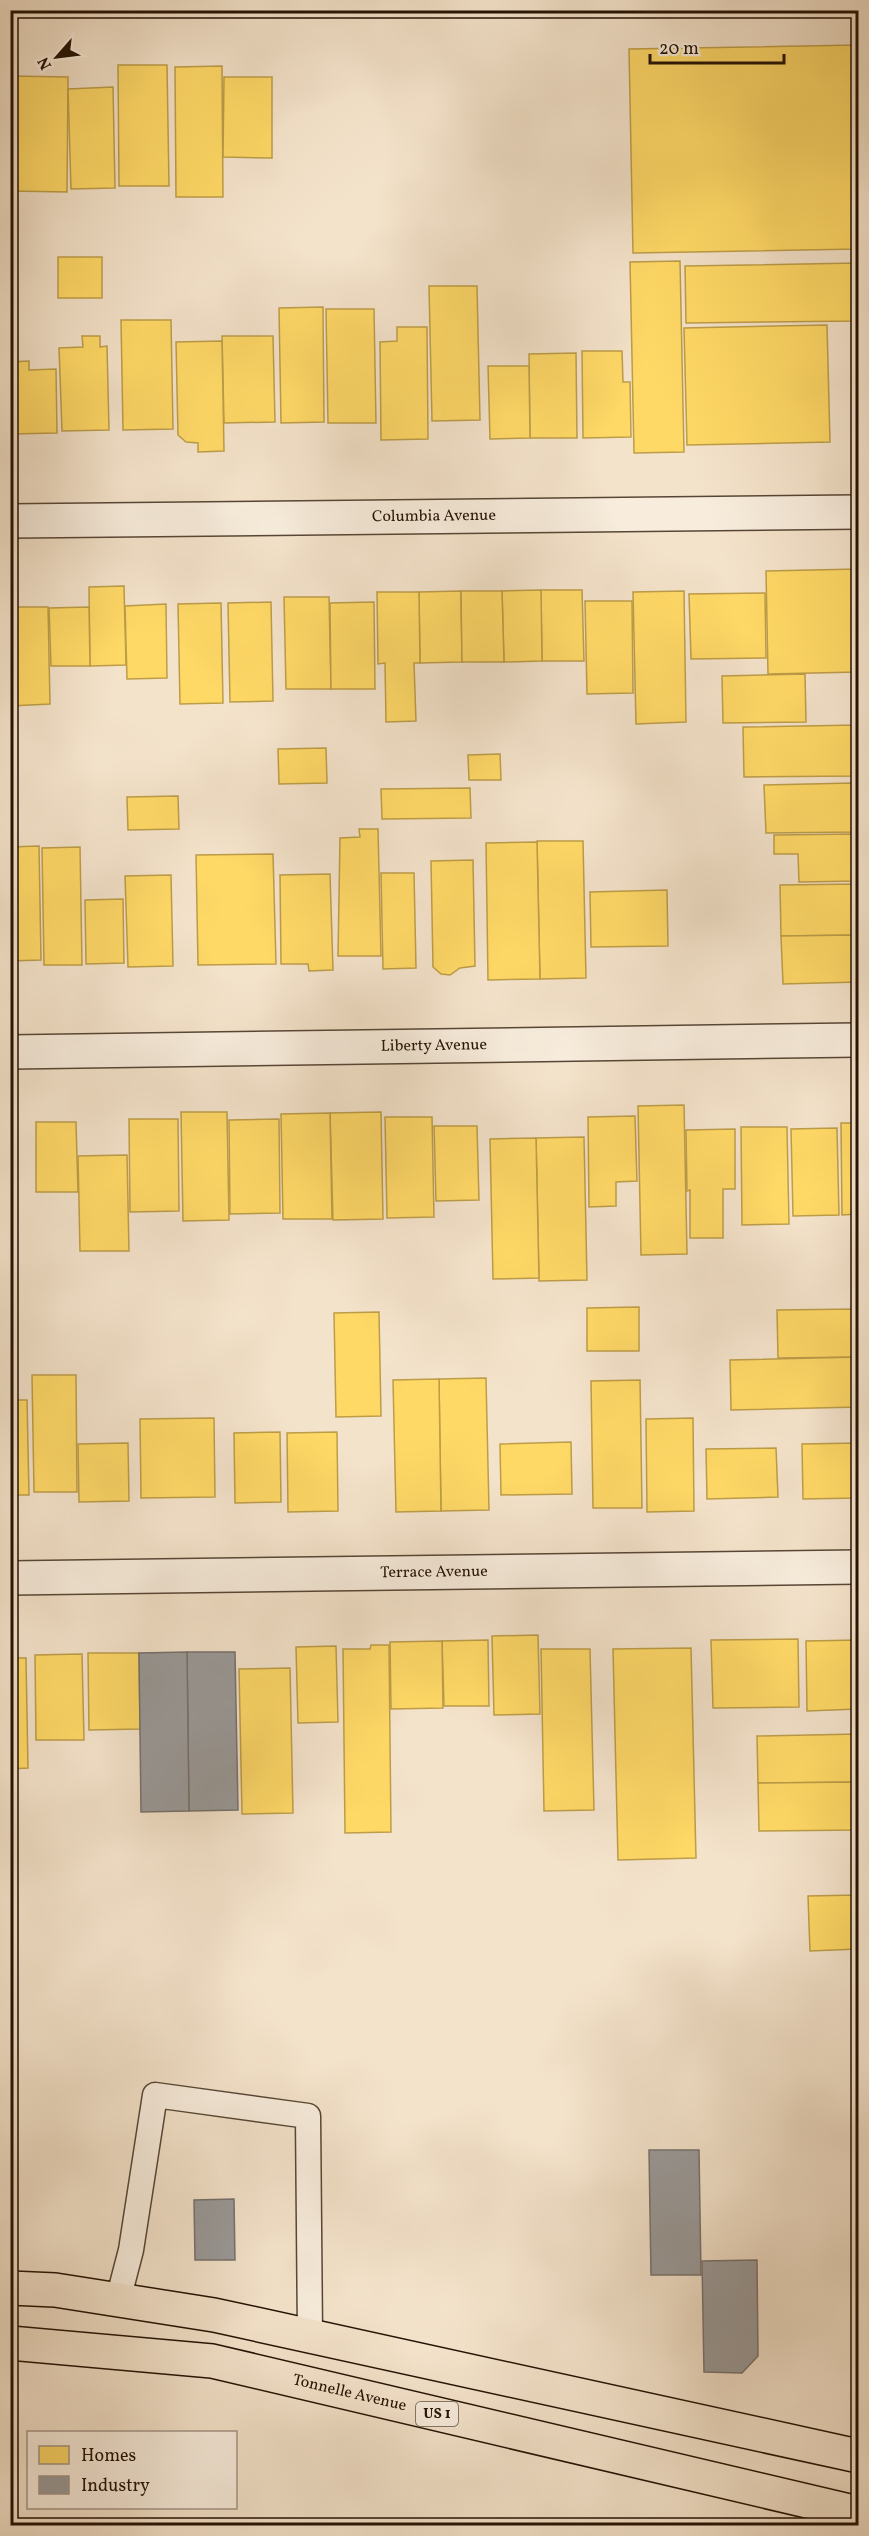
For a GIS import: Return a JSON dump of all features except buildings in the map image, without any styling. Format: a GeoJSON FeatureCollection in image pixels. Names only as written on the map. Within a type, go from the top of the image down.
{"type":"FeatureCollection","features":[{"type":"Feature","properties":{"kind":"highway"},"geometry":{"type":"LineString","coordinates":[[10,2288],[55,2290],[213,2315],[858,2456]]}},
{"type":"Feature","properties":{"kind":"highway","name":"Tonnelle Avenue"},"geometry":{"type":"LineString","coordinates":[[10,2343],[212,2361],[858,2513]]}},
{"type":"Feature","properties":{"kind":"street","name":"Columbia Avenue"},"geometry":{"type":"LineString","coordinates":[[10,521],[858,512]]}},
{"type":"Feature","properties":{"kind":"street","name":"Liberty Avenue"},"geometry":{"type":"LineString","coordinates":[[10,1052],[858,1040]]}},
{"type":"Feature","properties":{"kind":"street","name":"Terrace Avenue"},"geometry":{"type":"LineString","coordinates":[[10,1578],[858,1567]]}},
{"type":"Feature","properties":{"kind":"lane"},"geometry":{"type":"LineString","coordinates":[[118,2300],[131,2250],[155,2095],[308,2116],[310,2336]]}}]}
